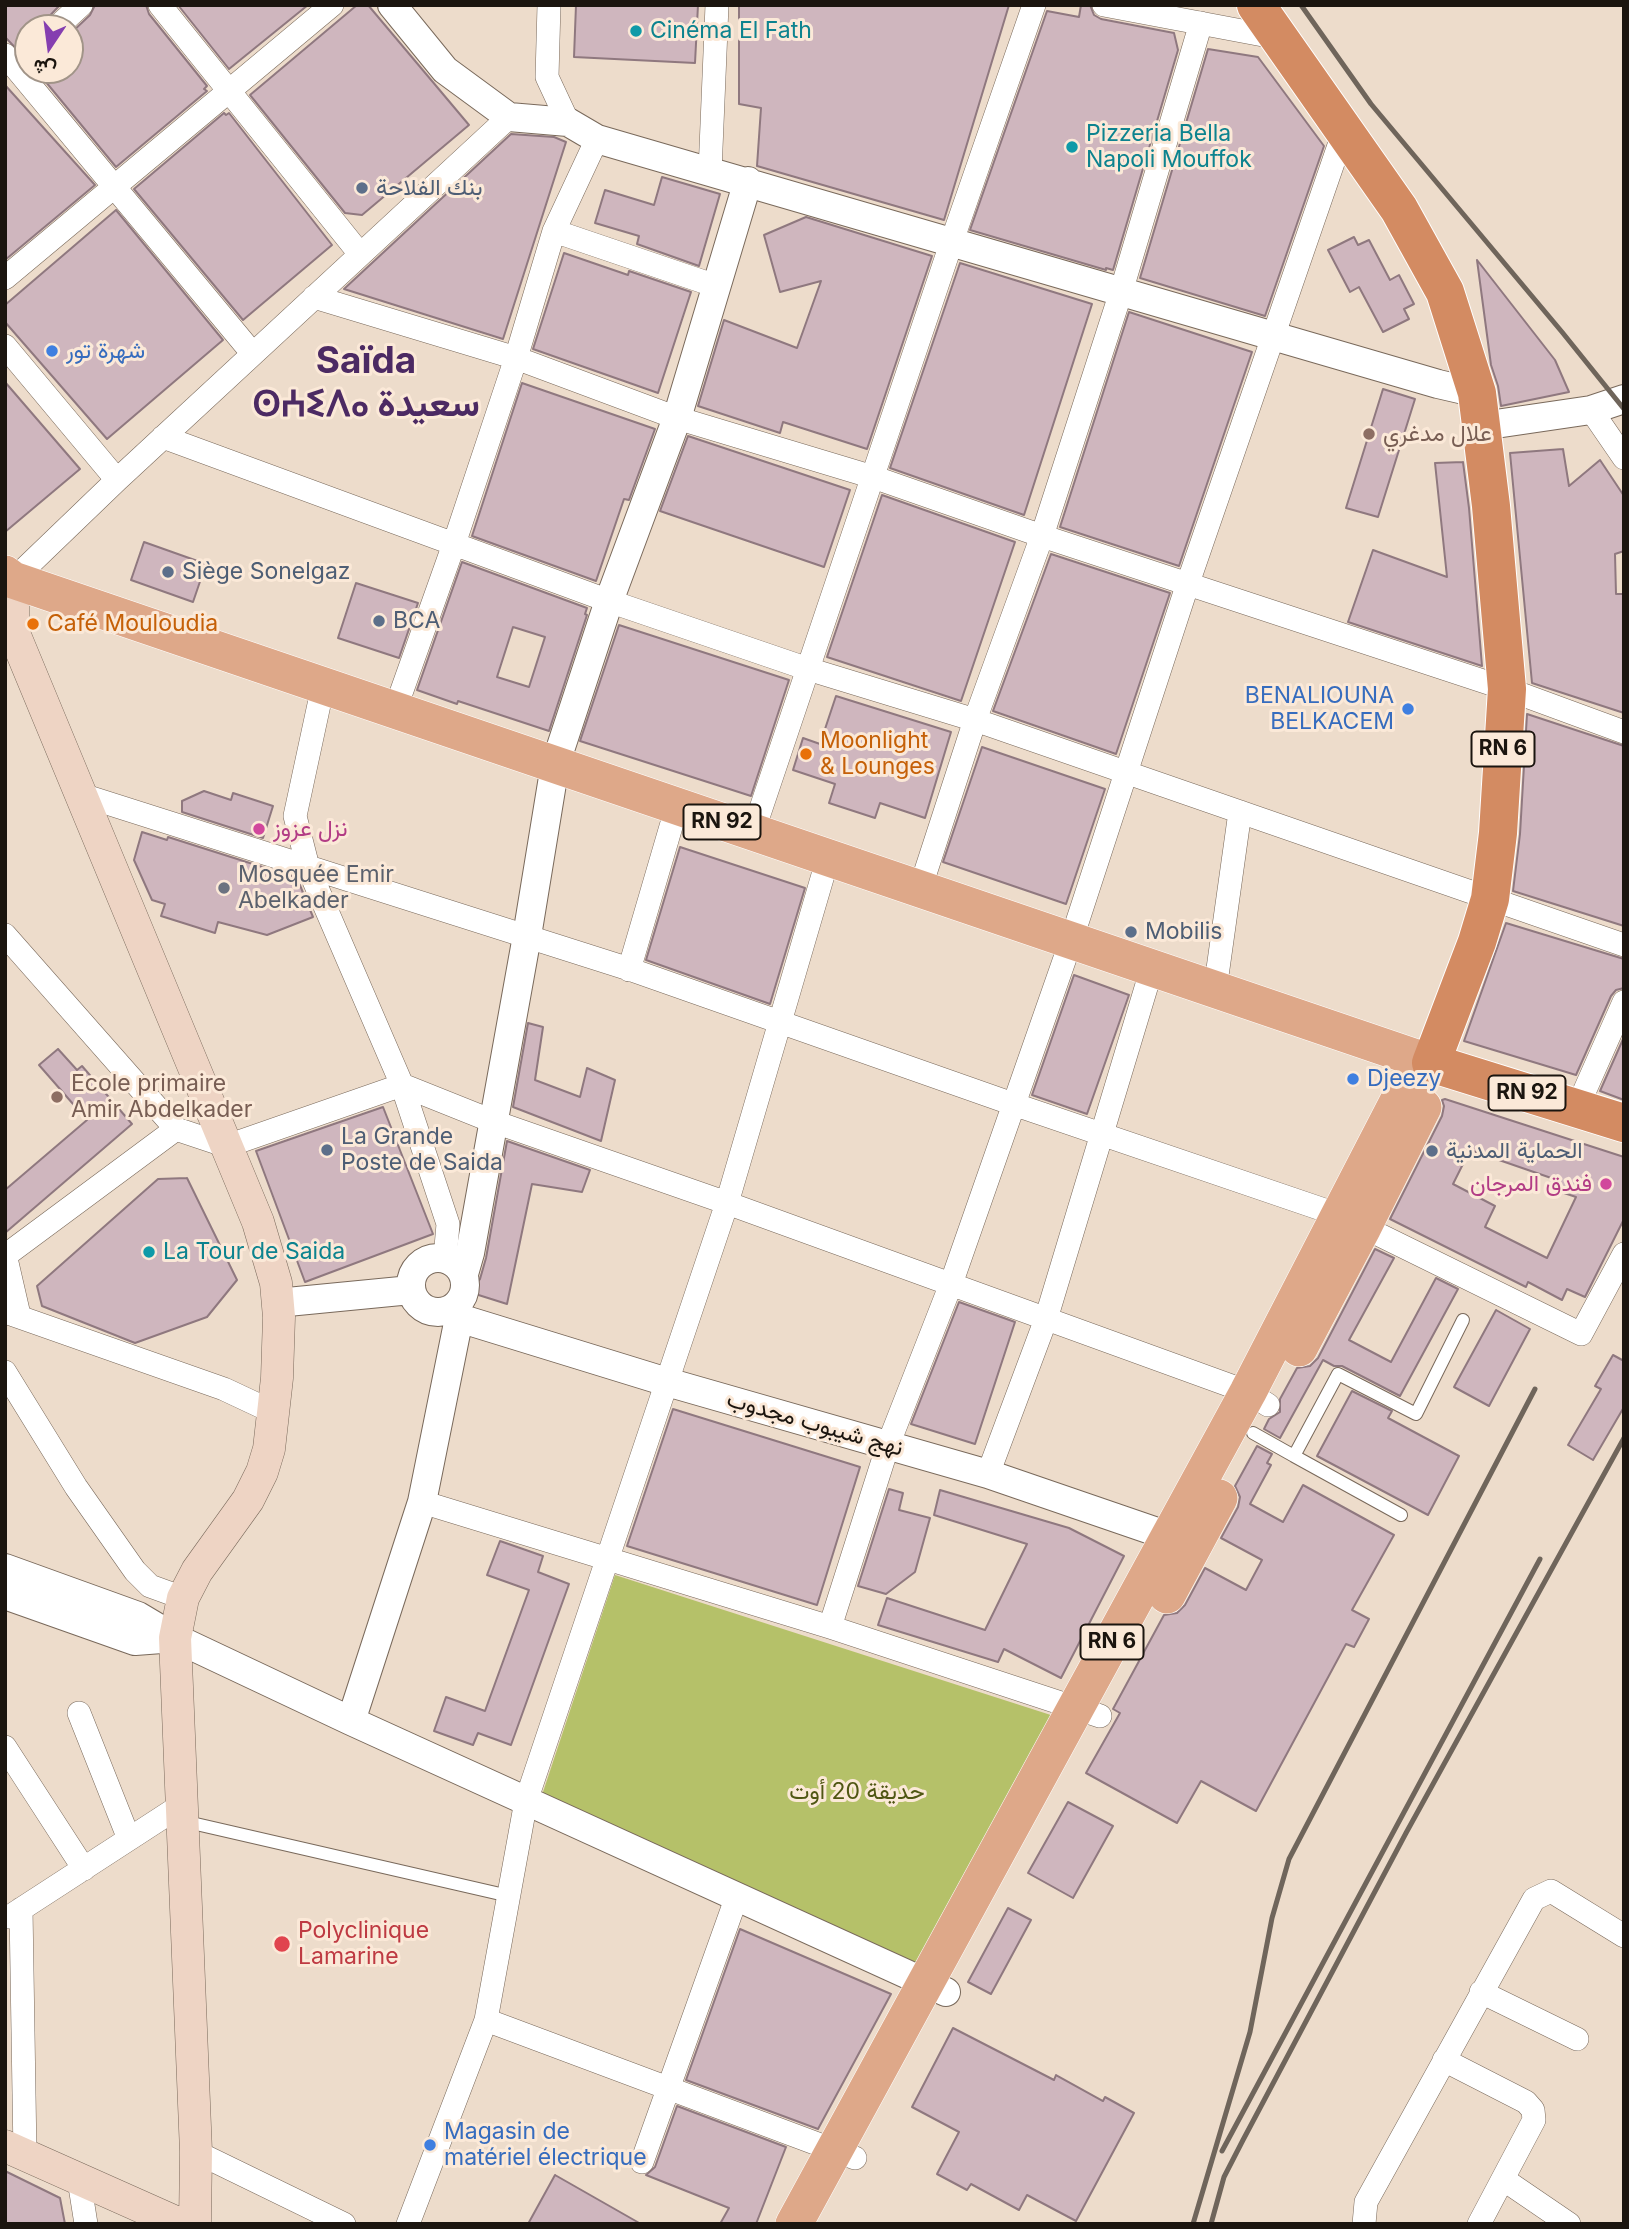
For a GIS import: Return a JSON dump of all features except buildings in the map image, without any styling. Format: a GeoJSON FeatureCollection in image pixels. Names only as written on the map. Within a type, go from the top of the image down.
{"type":"FeatureCollection","features":[{"type":"Feature","properties":{"kind":"highway","name":"RN 6"},"geometry":{"type":"LineString","coordinates":[[1256,5],[1270,21],[1399,209],[1445,292],[1479,410],[1491,506],[1507,689],[1498,832],[1490,899],[1477,942],[1431,1063]]}},
{"type":"Feature","properties":{"kind":"highway","name":"RN 92"},"geometry":{"type":"LineString","coordinates":[[1431,1063],[1624,1123]]}},
{"type":"Feature","properties":{"kind":"main road"},"geometry":{"type":"LineString","coordinates":[[9,577],[9,634],[82,795],[227,1146],[258,1222],[276,1283],[277,1378],[269,1449],[262,1472],[248,1500],[197,1571],[183,1598],[175,1639],[195,2152],[195,2224]]}},
{"type":"Feature","properties":{"kind":"main road","name":"RN 92"},"geometry":{"type":"LineString","coordinates":[[9,577],[1431,1063]]}},
{"type":"Feature","properties":{"kind":"main road","name":"RN 6"},"geometry":{"type":"LineString","coordinates":[[794,2224],[845,2153],[1256,1410],[1351,1221],[1404,1090],[1415,1075],[1431,1063]]}},
{"type":"Feature","properties":{"kind":"main road"},"geometry":{"type":"LineString","coordinates":[[15,2151],[180,2224]]}},
{"type":"Feature","properties":{"kind":"main road","name":"RN 6"},"geometry":{"type":"LineString","coordinates":[[819,2224],[845,2153]]}},
{"type":"Feature","properties":{"kind":"street"},"geometry":{"type":"LineString","coordinates":[[160,5],[360,254]]}},
{"type":"Feature","properties":{"kind":"street"},"geometry":{"type":"LineString","coordinates":[[5,278],[332,5]]}},
{"type":"Feature","properties":{"kind":"street"},"geometry":{"type":"LineString","coordinates":[[392,5],[445,70],[509,117],[568,122],[597,139],[1438,384],[1479,410],[1591,410],[1624,399]]}},
{"type":"Feature","properties":{"kind":"street"},"geometry":{"type":"LineString","coordinates":[[549,5],[547,77],[568,122]]}},
{"type":"Feature","properties":{"kind":"street"},"geometry":{"type":"LineString","coordinates":[[710,172],[717,5]]}},
{"type":"Feature","properties":{"kind":"street"},"geometry":{"type":"LineString","coordinates":[[753,832],[1034,5]]}},
{"type":"Feature","properties":{"kind":"street"},"geometry":{"type":"LineString","coordinates":[[1104,5],[1201,23],[1270,21]]}},
{"type":"Feature","properties":{"kind":"street"},"geometry":{"type":"LineString","coordinates":[[920,889],[975,720],[1042,536],[1121,292],[1201,23]]}},
{"type":"Feature","properties":{"kind":"street"},"geometry":{"type":"LineString","coordinates":[[13,61],[253,354]]}},
{"type":"Feature","properties":{"kind":"street"},"geometry":{"type":"LineString","coordinates":[[9,577],[509,117]]}},
{"type":"Feature","properties":{"kind":"street"},"geometry":{"type":"LineString","coordinates":[[830,1627],[888,1445],[951,1284],[1071,941],[1188,583],[1344,131]]}},
{"type":"Feature","properties":{"kind":"street"},"geometry":{"type":"LineString","coordinates":[[395,710],[516,358],[554,231],[597,139]]}},
{"type":"Feature","properties":{"kind":"street"},"geometry":{"type":"LineString","coordinates":[[351,1721],[422,1502],[455,1310],[466,1290],[455,1267],[461,1223],[492,1121],[527,936],[555,765],[609,601],[677,418],[748,181]]}},
{"type":"Feature","properties":{"kind":"street"},"geometry":{"type":"LineString","coordinates":[[554,231],[716,286]]}},
{"type":"Feature","properties":{"kind":"street"},"geometry":{"type":"LineString","coordinates":[[314,297],[516,358],[677,418],[873,477],[1042,536],[1507,689],[1624,732]]}},
{"type":"Feature","properties":{"kind":"street"},"geometry":{"type":"LineString","coordinates":[[9,358],[117,480]]}},
{"type":"Feature","properties":{"kind":"street"},"geometry":{"type":"LineString","coordinates":[[1591,410],[1624,458]]}},
{"type":"Feature","properties":{"kind":"street"},"geometry":{"type":"LineString","coordinates":[[163,437],[609,601],[807,668],[975,720],[1624,945]]}},
{"type":"Feature","properties":{"kind":"street"},"geometry":{"type":"LineString","coordinates":[[323,685],[295,816],[308,867],[461,1223]]}},
{"type":"Feature","properties":{"kind":"street"},"geometry":{"type":"LineString","coordinates":[[82,795],[629,970],[1351,1221],[1581,1334],[1624,1254]]}},
{"type":"Feature","properties":{"kind":"street"},"geometry":{"type":"LineString","coordinates":[[629,970],[677,806]]}},
{"type":"Feature","properties":{"kind":"street"},"geometry":{"type":"LineString","coordinates":[[1215,990],[1240,812]]}},
{"type":"Feature","properties":{"kind":"street"},"geometry":{"type":"LineString","coordinates":[[408,2224],[486,2020],[526,1801],[727,1203],[828,858]]}},
{"type":"Feature","properties":{"kind":"street"},"geometry":{"type":"LineString","coordinates":[[5,935],[176,1129],[227,1146],[402,1085],[492,1121],[1046,1319],[1256,1410]]}},
{"type":"Feature","properties":{"kind":"street"},"geometry":{"type":"LineString","coordinates":[[988,1474],[1046,1319],[1152,968]]}},
{"type":"Feature","properties":{"kind":"street"},"geometry":{"type":"LineString","coordinates":[[1577,1108],[1624,1002]]}},
{"type":"Feature","properties":{"kind":"street"},"geometry":{"type":"LineString","coordinates":[[176,1129],[6,1254],[12,1313],[224,1390],[273,1412]]}},
{"type":"Feature","properties":{"kind":"street"},"geometry":{"type":"LineString","coordinates":[[455,1267],[437,1257],[423,1262],[412,1277],[411,1290],[417,1303],[432,1312],[455,1310]]}},
{"type":"Feature","properties":{"kind":"street"},"geometry":{"type":"LineString","coordinates":[[277,1303],[411,1290]]}},
{"type":"Feature","properties":{"kind":"street","name":"نهج شيبوب مجدوب"},"geometry":{"type":"LineString","coordinates":[[455,1310],[667,1382],[988,1474],[1182,1540]]}},
{"type":"Feature","properties":{"kind":"street"},"geometry":{"type":"LineString","coordinates":[[5,1372],[76,1487],[141,1579],[161,1591],[183,1598]]}},
{"type":"Feature","properties":{"kind":"street"},"geometry":{"type":"LineString","coordinates":[[422,1502],[830,1627],[1088,1711]]}},
{"type":"Feature","properties":{"kind":"street"},"geometry":{"type":"LineString","coordinates":[[5,1568],[138,1616],[175,1639],[351,1721],[936,1987]]}},
{"type":"Feature","properties":{"kind":"street"},"geometry":{"type":"LineString","coordinates":[[5,1595],[135,1642],[175,1639]]}},
{"type":"Feature","properties":{"kind":"street"},"geometry":{"type":"LineString","coordinates":[[79,1713],[129,1839]]}},
{"type":"Feature","properties":{"kind":"street"},"geometry":{"type":"LineString","coordinates":[[5,1747],[84,1868]]}},
{"type":"Feature","properties":{"kind":"street"},"geometry":{"type":"LineString","coordinates":[[15,2151],[13,1914],[129,1839],[183,1813]]}},
{"type":"Feature","properties":{"kind":"street"},"geometry":{"type":"LineString","coordinates":[[1364,2224],[1366,2202],[1534,1899],[1551,1891],[1624,1936]]}},
{"type":"Feature","properties":{"kind":"street"},"geometry":{"type":"LineString","coordinates":[[642,2162],[737,1896]]}},
{"type":"Feature","properties":{"kind":"street"},"geometry":{"type":"LineString","coordinates":[[1482,1992],[1577,2039]]}},
{"type":"Feature","properties":{"kind":"street"},"geometry":{"type":"LineString","coordinates":[[486,2020],[845,2153]]}},
{"type":"Feature","properties":{"kind":"street"},"geometry":{"type":"LineString","coordinates":[[1444,2060],[1526,2102],[1533,2110],[1534,2120],[1479,2224]]}},
{"type":"Feature","properties":{"kind":"street"},"geometry":{"type":"LineString","coordinates":[[195,2152],[344,2224]]}},
{"type":"Feature","properties":{"kind":"street"},"geometry":{"type":"LineString","coordinates":[[1503,2179],[1569,2224]]}},
{"type":"Feature","properties":{"kind":"street"},"geometry":{"type":"LineString","coordinates":[[79,2180],[86,2224]]}},
{"type":"Feature","properties":{"kind":"lane"},"geometry":{"type":"LineString","coordinates":[[1294,1456],[1338,1374],[1416,1413],[1463,1320]]}},
{"type":"Feature","properties":{"kind":"lane"},"geometry":{"type":"LineString","coordinates":[[1256,1410],[1294,1456],[1401,1515]]}},
{"type":"Feature","properties":{"kind":"lane"},"geometry":{"type":"LineString","coordinates":[[183,1813],[509,1896]]}},
{"type":"Feature","properties":{"kind":"green space","name":"حديقة 20 أوت"},"geometry":{"type":"Polygon","coordinates":[[[615,1575],[1057,1717],[921,1965],[541,1798],[615,1575]]]}},
{"type":"Feature","properties":{"kind":"railway"},"geometry":{"type":"LineString","coordinates":[[1301,5],[1371,104],[1624,409]]}},
{"type":"Feature","properties":{"kind":"railway"},"geometry":{"type":"LineString","coordinates":[[1193,2224],[1250,2032],[1272,1918],[1289,1859],[1535,1389]]}},
{"type":"Feature","properties":{"kind":"railway"},"geometry":{"type":"LineString","coordinates":[[1211,2224],[1224,2177],[1243,2140],[1406,1833],[1624,1438]]}},
{"type":"Feature","properties":{"kind":"railway"},"geometry":{"type":"LineString","coordinates":[[1222,2151],[1540,1559]]}},
{"type":"Feature","properties":{"kind":"place","name":"Cinéma El Fath"},"geometry":{"type":"Point","coordinates":[636,31]}},
{"type":"Feature","properties":{"kind":"place","name":"Pizzeria Bella Napoli Mouffok"},"geometry":{"type":"Point","coordinates":[1072,147]}},
{"type":"Feature","properties":{"kind":"place","name":"بنك الفلاحة"},"geometry":{"type":"Point","coordinates":[362,188]}},
{"type":"Feature","properties":{"kind":"place","name":"شهرة تور"},"geometry":{"type":"Point","coordinates":[52,351]}},
{"type":"Feature","properties":{"kind":"place","name":"علال مدغري"},"geometry":{"type":"Point","coordinates":[1369,434]}},
{"type":"Feature","properties":{"kind":"place","name":"Siège Sonelgaz"},"geometry":{"type":"Point","coordinates":[168,572]}},
{"type":"Feature","properties":{"kind":"place","name":"BCA"},"geometry":{"type":"Point","coordinates":[379,621]}},
{"type":"Feature","properties":{"kind":"place","name":"Café Mouloudia"},"geometry":{"type":"Point","coordinates":[33,624]}},
{"type":"Feature","properties":{"kind":"place","name":"BENALIOUNA BELKACEM"},"geometry":{"type":"Point","coordinates":[1408,709]}},
{"type":"Feature","properties":{"kind":"place","name":"Moonlight & Lounges"},"geometry":{"type":"Point","coordinates":[806,754]}},
{"type":"Feature","properties":{"kind":"place","name":"نزل عزوز"},"geometry":{"type":"Point","coordinates":[259,829]}},
{"type":"Feature","properties":{"kind":"place","name":"Mosquée Emir Abelkader"},"geometry":{"type":"Point","coordinates":[224,888]}},
{"type":"Feature","properties":{"kind":"place","name":"Mobilis"},"geometry":{"type":"Point","coordinates":[1131,932]}},
{"type":"Feature","properties":{"kind":"place","name":"Djeezy"},"geometry":{"type":"Point","coordinates":[1353,1079]}},
{"type":"Feature","properties":{"kind":"place","name":"Ecole primaire Amir Abdelkader"},"geometry":{"type":"Point","coordinates":[57,1097]}},
{"type":"Feature","properties":{"kind":"place","name":"La Grande Poste de Saida"},"geometry":{"type":"Point","coordinates":[327,1150]}},
{"type":"Feature","properties":{"kind":"place","name":"الحماية المدنية"},"geometry":{"type":"Point","coordinates":[1432,1151]}},
{"type":"Feature","properties":{"kind":"place","name":"فندق المرجان"},"geometry":{"type":"Point","coordinates":[1606,1184]}},
{"type":"Feature","properties":{"kind":"place","name":"La Tour de Saida"},"geometry":{"type":"Point","coordinates":[149,1252]}},
{"type":"Feature","properties":{"kind":"place","name":"Polyclinique Lamarine"},"geometry":{"type":"Point","coordinates":[282,1944]}},
{"type":"Feature","properties":{"kind":"place","name":"Magasin de matériel électrique"},"geometry":{"type":"Point","coordinates":[430,2145]}},
{"type":"Feature","properties":{"kind":"district","name":"Saïda ⵙⵄⵉⴷⴰ سعيدة"},"geometry":{"type":"Point","coordinates":[366,384]}}]}
